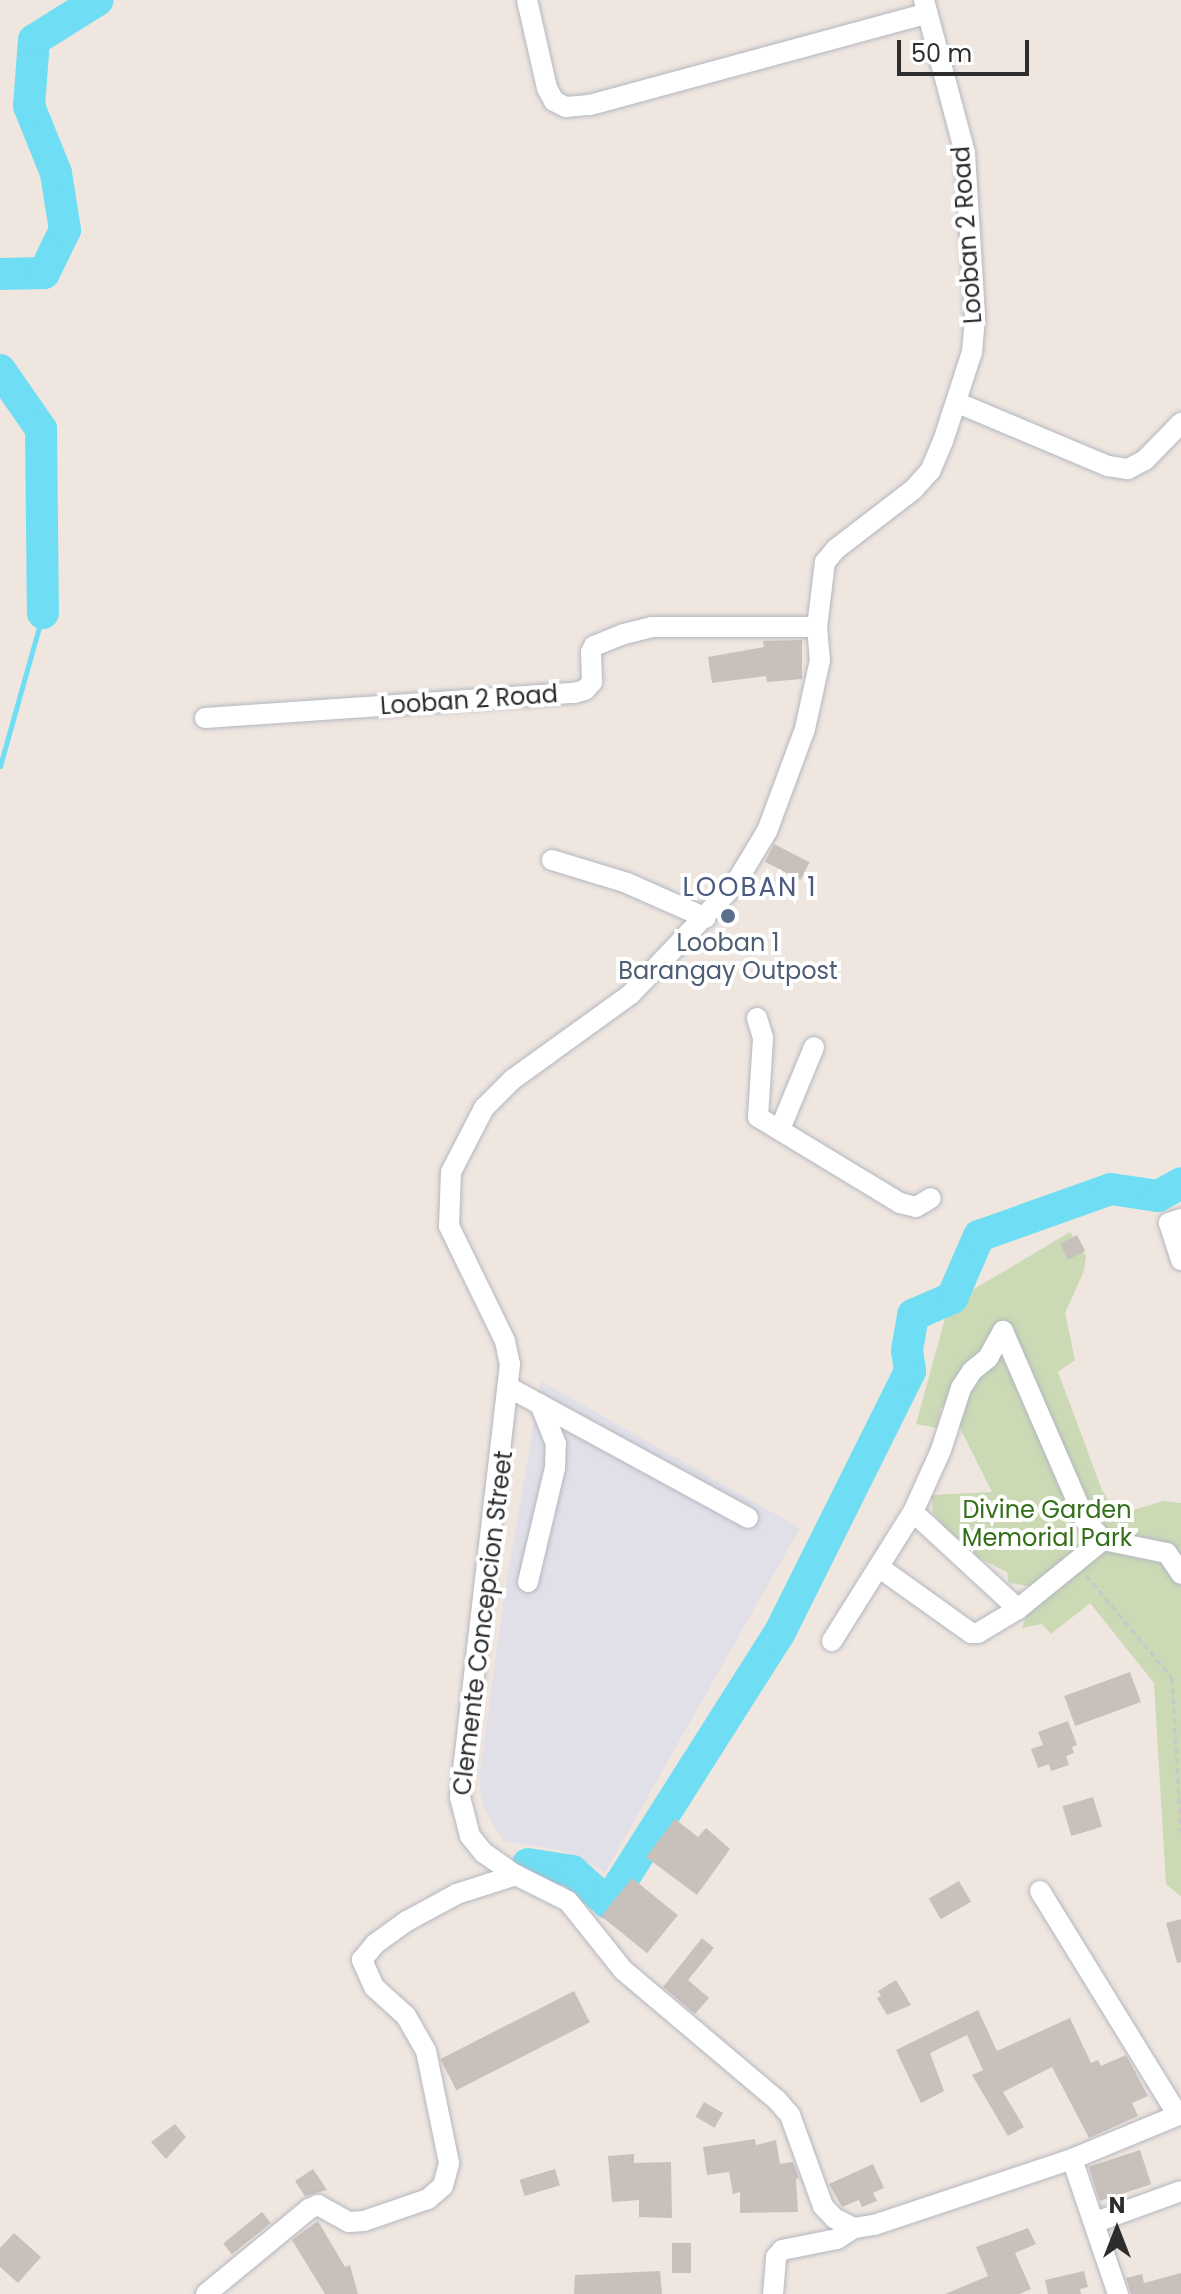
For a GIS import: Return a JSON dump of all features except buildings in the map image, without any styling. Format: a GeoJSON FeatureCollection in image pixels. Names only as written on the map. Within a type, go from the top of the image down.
{"type":"FeatureCollection","features":[{"type":"Feature","properties":{"kind":"street"},"geometry":{"type":"LineString","coordinates":[[527,0],[547,88],[554,101],[566,107],[590,105],[924,7]]}},
{"type":"Feature","properties":{"kind":"street","name":"Looban 2 Road"},"geometry":{"type":"LineString","coordinates":[[205,718],[574,693],[585,690],[592,682],[591,652],[594,646],[624,634],[652,627],[817,627],[825,562],[836,549],[914,489],[930,471],[958,403],[972,352],[975,318],[965,153],[924,7]]}},
{"type":"Feature","properties":{"kind":"street"},"geometry":{"type":"LineString","coordinates":[[958,403],[1108,466],[1128,469],[1145,460],[1181,423]]}},
{"type":"Feature","properties":{"kind":"street","name":"Clemente Concepcion Street"},"geometry":{"type":"LineString","coordinates":[[817,627],[820,660],[815,692],[790,774],[767,831],[735,884],[631,994],[513,1079],[484,1108],[451,1172],[449,1226],[505,1341],[510,1388],[460,1797],[470,1836],[484,1853],[516,1875],[568,1901],[623,1970],[777,2100],[790,2115],[823,2206],[834,2218],[854,2228]]}},
{"type":"Feature","properties":{"kind":"street"},"geometry":{"type":"LineString","coordinates":[[552,860],[627,883],[706,918]]}},
{"type":"Feature","properties":{"kind":"street"},"geometry":{"type":"LineString","coordinates":[[757,1018],[763,1038],[758,1117],[900,1203],[916,1207],[931,1198]]}},
{"type":"Feature","properties":{"kind":"street"},"geometry":{"type":"LineString","coordinates":[[783,1122],[814,1047]]}},
{"type":"Feature","properties":{"kind":"street"},"geometry":{"type":"LineString","coordinates":[[1181,1219],[1169,1223],[1181,1260]]}},
{"type":"Feature","properties":{"kind":"street"},"geometry":{"type":"LineString","coordinates":[[832,1641],[913,1512],[941,1450],[961,1388],[972,1371],[988,1358],[1003,1331],[1085,1520],[1103,1540],[1167,1553],[1181,1574]]}},
{"type":"Feature","properties":{"kind":"street"},"geometry":{"type":"LineString","coordinates":[[510,1388],[748,1518]]}},
{"type":"Feature","properties":{"kind":"street"},"geometry":{"type":"LineString","coordinates":[[528,1582],[555,1468],[556,1444],[540,1404]]}},
{"type":"Feature","properties":{"kind":"street"},"geometry":{"type":"LineString","coordinates":[[913,1512],[1018,1609]]}},
{"type":"Feature","properties":{"kind":"street"},"geometry":{"type":"LineString","coordinates":[[880,1568],[971,1633],[984,1631],[1018,1609],[1103,1540]]}},
{"type":"Feature","properties":{"kind":"street"},"geometry":{"type":"LineString","coordinates":[[206,2294],[309,2209],[318,2205],[349,2222],[364,2221],[428,2199],[443,2186],[449,2163],[426,2051],[406,2016],[374,1987],[362,1960],[375,1944],[407,1921],[457,1894],[516,1875]]}},
{"type":"Feature","properties":{"kind":"street"},"geometry":{"type":"LineString","coordinates":[[773,2294],[776,2257],[782,2250],[837,2239],[854,2228],[874,2225],[1072,2159],[1179,2115],[1040,1891]]}},
{"type":"Feature","properties":{"kind":"street"},"geometry":{"type":"LineString","coordinates":[[1072,2159],[1118,2294]]}},
{"type":"Feature","properties":{"kind":"street"},"geometry":{"type":"LineString","coordinates":[[1096,2222],[1181,2191]]}},
{"type":"Feature","properties":{"kind":"path"},"geometry":{"type":"LineString","coordinates":[[1077,1563],[1172,1678],[1181,1832]]}},
{"type":"Feature","properties":{"kind":"shaded area"},"geometry":{"type":"Polygon","coordinates":[[[541,1381],[800,1528],[605,1872],[565,1851],[504,1841],[483,1808],[479,1780],[504,1598],[541,1381]]]}},
{"type":"Feature","properties":{"kind":"green space","name":"Divine Garden Memorial Park"},"geometry":{"type":"Polygon","coordinates":[[[1070,1232],[1086,1256],[1084,1271],[1065,1313],[1075,1360],[1058,1372],[1102,1490],[1118,1515],[1163,1501],[1181,1503],[1181,1896],[1166,1884],[1154,1683],[1090,1603],[1051,1634],[1042,1624],[1022,1628],[1036,1587],[1009,1583],[1007,1572],[963,1550],[933,1513],[931,1495],[992,1492],[950,1408],[941,1407],[937,1428],[916,1424],[949,1304],[1070,1232]]]}},
{"type":"Feature","properties":{"kind":"waterway"},"geometry":{"type":"LineString","coordinates":[[0,274],[44,273],[65,230],[56,173],[29,106],[34,40],[98,0]]}},
{"type":"Feature","properties":{"kind":"waterway"},"geometry":{"type":"LineString","coordinates":[[0,370],[41,429],[43,613]]}},
{"type":"Feature","properties":{"kind":"waterway"},"geometry":{"type":"LineString","coordinates":[[0,766],[43,613]]}},
{"type":"Feature","properties":{"kind":"waterway"},"geometry":{"type":"LineString","coordinates":[[528,1864],[572,1871],[608,1903],[779,1634],[910,1371],[907,1350],[913,1315],[952,1298],[979,1236],[1111,1189],[1158,1196],[1181,1183]]}},
{"type":"Feature","properties":{"kind":"place","name":"Looban 1 Barangay Outpost"},"geometry":{"type":"Point","coordinates":[728,916]}},
{"type":"Feature","properties":{"kind":"district","name":"LOOBAN 1"},"geometry":{"type":"Point","coordinates":[750,888]}}]}
